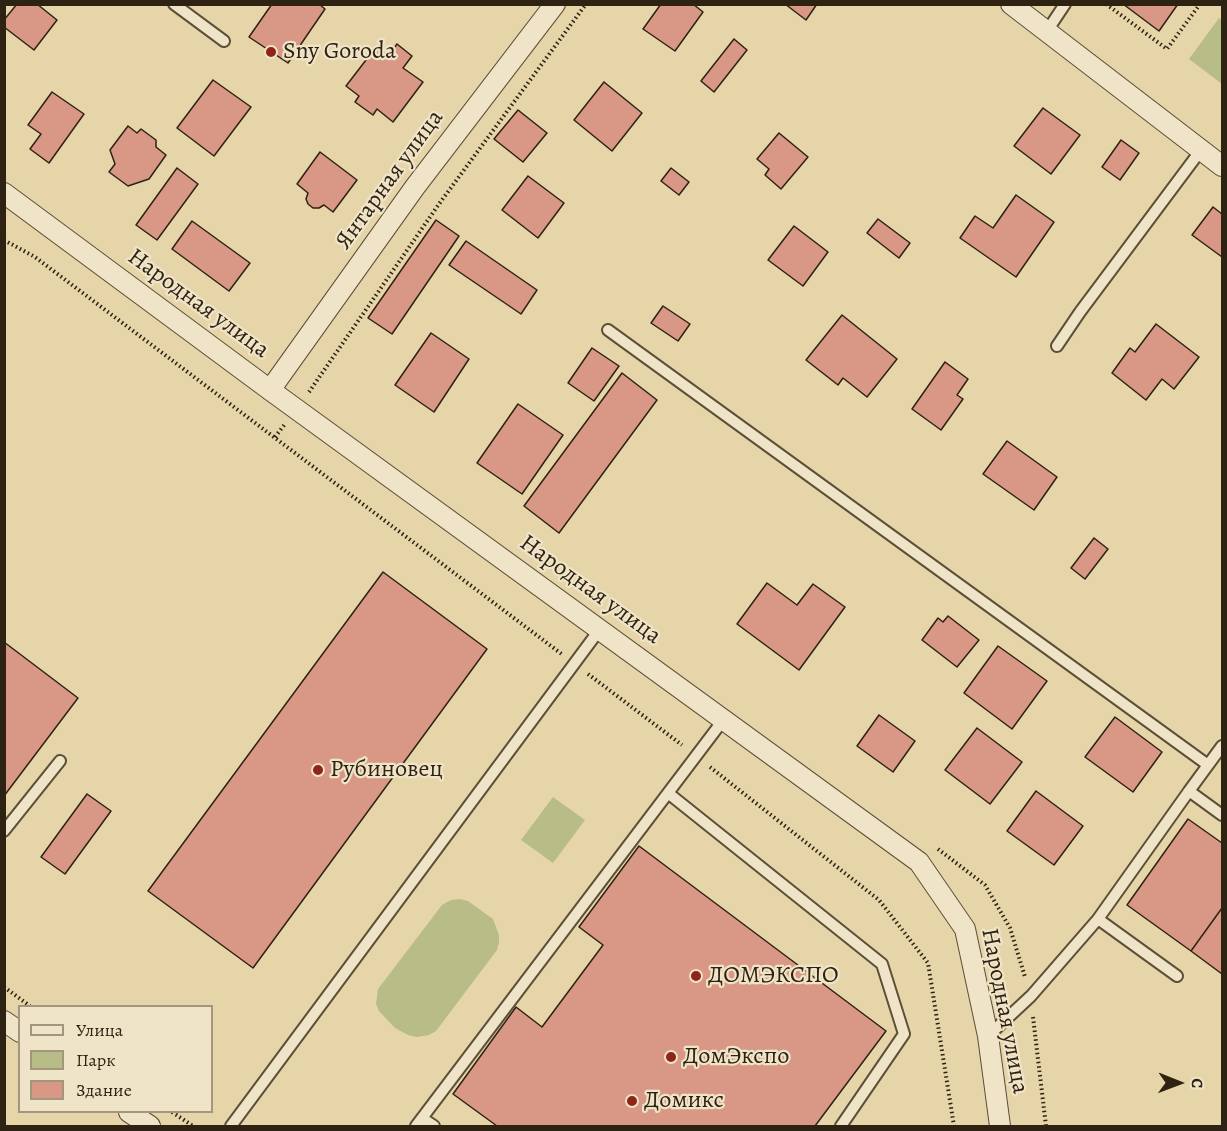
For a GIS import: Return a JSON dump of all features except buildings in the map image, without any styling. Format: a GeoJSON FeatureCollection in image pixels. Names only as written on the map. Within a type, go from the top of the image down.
{"type":"FeatureCollection","features":[{"type":"Feature","properties":{"kind":"street","name":"Янтарная улица"},"geometry":{"type":"LineString","coordinates":[[270,390],[415,187],[555,4]]}},
{"type":"Feature","properties":{"kind":"street"},"geometry":{"type":"LineString","coordinates":[[1011,4],[1222,166]]}},
{"type":"Feature","properties":{"kind":"street","name":"Народная улица"},"geometry":{"type":"LineString","coordinates":[[4,194],[919,862],[965,929],[988,1036],[1000,1126]]}},
{"type":"Feature","properties":{"kind":"street"},"geometry":{"type":"LineString","coordinates":[[4,1021],[18,1031]]}},
{"type":"Feature","properties":{"kind":"street"},"geometry":{"type":"LineString","coordinates":[[130,1113],[150,1126]]}},
{"type":"Feature","properties":{"kind":"lane"},"geometry":{"type":"LineString","coordinates":[[174,4],[224,41]]}},
{"type":"Feature","properties":{"kind":"lane"},"geometry":{"type":"LineString","coordinates":[[1047,31],[1065,4]]}},
{"type":"Feature","properties":{"kind":"lane"},"geometry":{"type":"LineString","coordinates":[[1057,346],[1201,150]]}},
{"type":"Feature","properties":{"kind":"lane"},"geometry":{"type":"LineString","coordinates":[[608,330],[1208,765]]}},
{"type":"Feature","properties":{"kind":"lane"},"geometry":{"type":"LineString","coordinates":[[231,1126],[600,629]]}},
{"type":"Feature","properties":{"kind":"lane"},"geometry":{"type":"LineString","coordinates":[[434,1126],[419,1122],[724,719]]}},
{"type":"Feature","properties":{"kind":"lane"},"geometry":{"type":"LineString","coordinates":[[988,1036],[1031,996],[1098,919],[1222,746]]}},
{"type":"Feature","properties":{"kind":"lane"},"geometry":{"type":"LineString","coordinates":[[4,831],[60,761]]}},
{"type":"Feature","properties":{"kind":"lane"},"geometry":{"type":"LineString","coordinates":[[1189,791],[1222,815]]}},
{"type":"Feature","properties":{"kind":"lane"},"geometry":{"type":"LineString","coordinates":[[668,793],[882,964],[904,1034],[841,1126]]}},
{"type":"Feature","properties":{"kind":"lane"},"geometry":{"type":"LineString","coordinates":[[1098,919],[1176,976]]}},
{"type":"Feature","properties":{"kind":"path"},"geometry":{"type":"LineString","coordinates":[[275,438],[439,204],[586,4]]}},
{"type":"Feature","properties":{"kind":"path"},"geometry":{"type":"LineString","coordinates":[[1106,4],[1167,49],[1200,4]]}},
{"type":"Feature","properties":{"kind":"path"},"geometry":{"type":"LineString","coordinates":[[4,240],[35,257],[275,438],[696,756],[879,900],[928,963],[954,1126]]}},
{"type":"Feature","properties":{"kind":"path"},"geometry":{"type":"LineString","coordinates":[[936,848],[985,885],[1010,928],[1031,996],[1046,1126]]}},
{"type":"Feature","properties":{"kind":"path"},"geometry":{"type":"LineString","coordinates":[[4,987],[29,1005]]}},
{"type":"Feature","properties":{"kind":"path"},"geometry":{"type":"LineString","coordinates":[[174,1113],[193,1126]]}},
{"type":"Feature","properties":{"kind":"green space"},"geometry":{"type":"Polygon","coordinates":[[[1219,18],[1222,20],[1222,84],[1189,59],[1219,18]]]}},
{"type":"Feature","properties":{"kind":"green space"},"geometry":{"type":"Polygon","coordinates":[[[553,797],[585,820],[553,863],[521,840],[553,797]]]}},
{"type":"Feature","properties":{"kind":"green space"},"geometry":{"type":"Polygon","coordinates":[[[451,900],[468,901],[493,919],[499,935],[497,950],[436,1031],[417,1037],[408,1035],[395,1028],[379,1011],[376,1004],[378,989],[442,905],[451,900]]]}},
{"type":"Feature","properties":{"kind":"place","name":"Sny Goroda"},"geometry":{"type":"Point","coordinates":[271,52]}},
{"type":"Feature","properties":{"kind":"place","name":"Рубиновец"},"geometry":{"type":"Point","coordinates":[318,770]}},
{"type":"Feature","properties":{"kind":"place","name":"ДОМЭКСПО"},"geometry":{"type":"Point","coordinates":[696,976]}},
{"type":"Feature","properties":{"kind":"place","name":"ДомЭкспо"},"geometry":{"type":"Point","coordinates":[671,1057]}},
{"type":"Feature","properties":{"kind":"place","name":"Домикс"},"geometry":{"type":"Point","coordinates":[632,1101]}}]}
